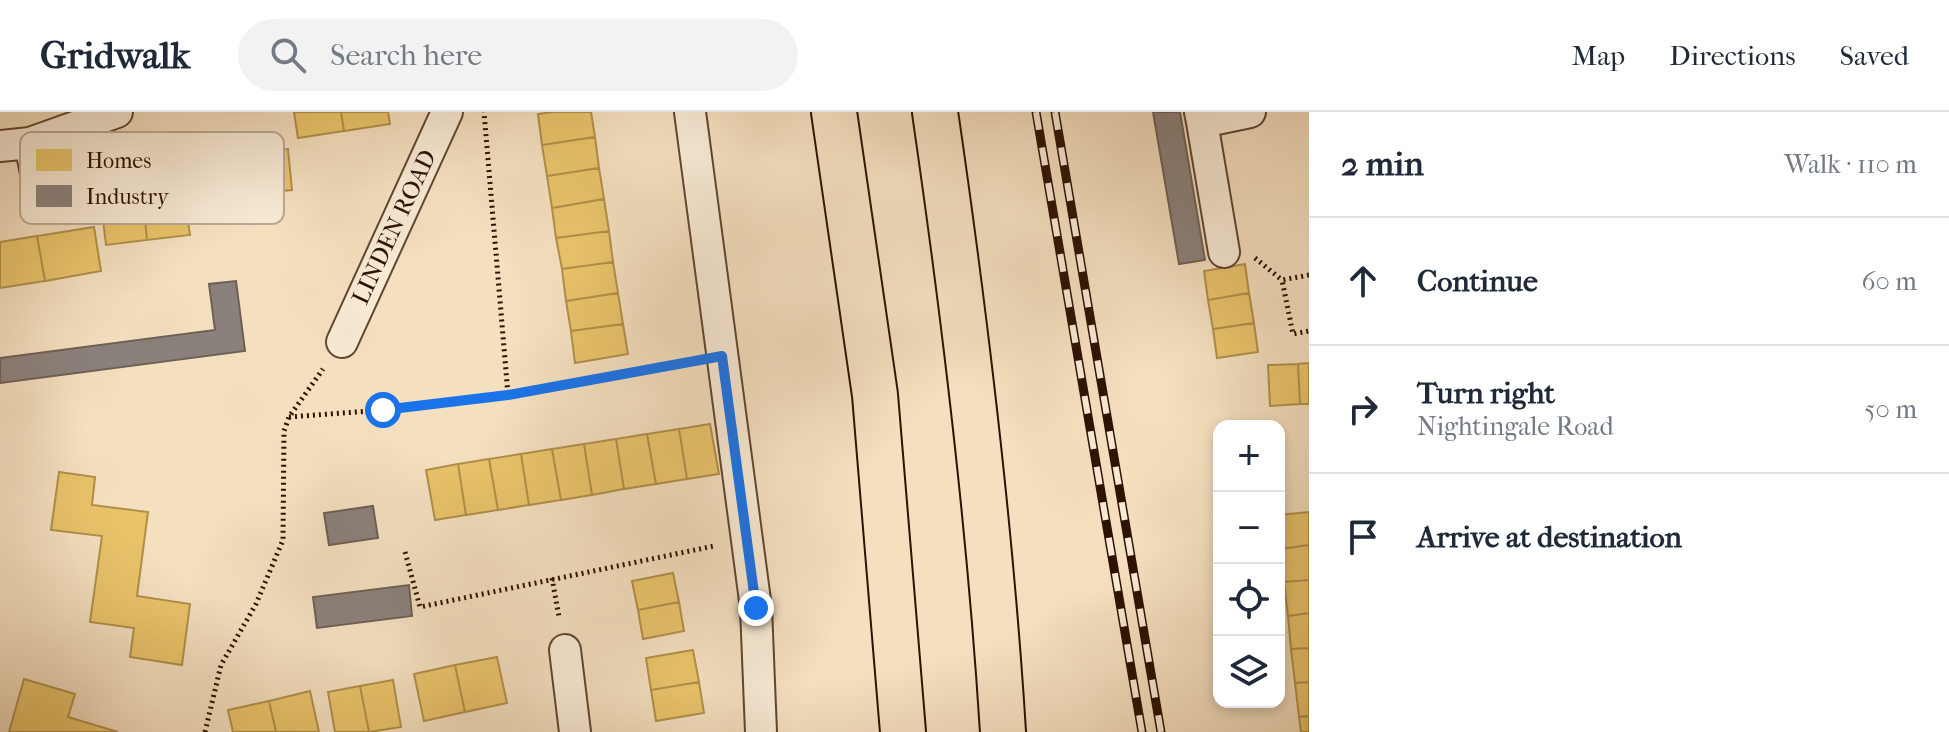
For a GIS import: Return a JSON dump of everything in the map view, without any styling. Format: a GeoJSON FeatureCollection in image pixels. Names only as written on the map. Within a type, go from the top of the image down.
{"type":"FeatureCollection","features":[{"type":"Feature","properties":{"kind":"main road"},"geometry":{"type":"LineString","coordinates":[[834,112],[875,395],[903,732]]}},
{"type":"Feature","properties":{"kind":"main road"},"geometry":{"type":"LineString","coordinates":[[935,112],[963,309],[989,549],[1003,732]]}},
{"type":"Feature","properties":{"kind":"street"},"geometry":{"type":"LineString","coordinates":[[61,132],[117,112]]}},
{"type":"Feature","properties":{"kind":"street","name":"LINDEN ROAD"},"geometry":{"type":"LineString","coordinates":[[342,342],[447,112]]}},
{"type":"Feature","properties":{"kind":"street"},"geometry":{"type":"LineString","coordinates":[[690,112],[756,608],[761,732]]}},
{"type":"Feature","properties":{"kind":"street"},"geometry":{"type":"LineString","coordinates":[[1224,252],[1201,117],[1250,112]]}},
{"type":"Feature","properties":{"kind":"street"},"geometry":{"type":"LineString","coordinates":[[0,146],[20,144]]}},
{"type":"Feature","properties":{"kind":"street"},"geometry":{"type":"LineString","coordinates":[[565,650],[575,732]]}},
{"type":"Feature","properties":{"kind":"path"},"geometry":{"type":"LineString","coordinates":[[484,112],[508,395]]}},
{"type":"Feature","properties":{"kind":"path"},"geometry":{"type":"LineString","coordinates":[[1309,275],[1282,280],[1293,334],[1309,331]]}},
{"type":"Feature","properties":{"kind":"path"},"geometry":{"type":"LineString","coordinates":[[205,732],[221,665],[256,604],[283,540],[284,431],[289,417],[342,342]]}},
{"type":"Feature","properties":{"kind":"path"},"geometry":{"type":"LineString","coordinates":[[289,417],[383,410],[508,395],[722,356]]}},
{"type":"Feature","properties":{"kind":"path"},"geometry":{"type":"LineString","coordinates":[[405,552],[420,607],[746,539]]}},
{"type":"Feature","properties":{"kind":"building: Homes"},"geometry":{"type":"Polygon","coordinates":[[[294,112],[341,112],[344,131],[298,138],[294,112]]]}},
{"type":"Feature","properties":{"kind":"building: Homes"},"geometry":{"type":"Polygon","coordinates":[[[341,112],[388,112],[390,124],[344,131],[341,112]]]}},
{"type":"Feature","properties":{"kind":"building: Homes"},"geometry":{"type":"Polygon","coordinates":[[[591,112],[595,137],[542,145],[538,114],[591,112]]]}},
{"type":"Feature","properties":{"kind":"building: Homes"},"geometry":{"type":"Polygon","coordinates":[[[595,137],[599,168],[547,176],[542,145],[595,137]]]}},
{"type":"Feature","properties":{"kind":"building: Homes"},"geometry":{"type":"Polygon","coordinates":[[[284,149],[288,149],[292,190],[284,191],[284,149]]]}},
{"type":"Feature","properties":{"kind":"building: Homes"},"geometry":{"type":"Polygon","coordinates":[[[599,168],[604,199],[552,208],[547,176],[599,168]]]}},
{"type":"Feature","properties":{"kind":"building: Homes"},"geometry":{"type":"Polygon","coordinates":[[[604,199],[609,231],[556,238],[552,208],[604,199]]]}},
{"type":"Feature","properties":{"kind":"building: Homes"},"geometry":{"type":"Polygon","coordinates":[[[103,224],[145,224],[147,240],[106,245],[103,224]]]}},
{"type":"Feature","properties":{"kind":"building: Homes"},"geometry":{"type":"Polygon","coordinates":[[[145,224],[188,224],[190,235],[147,240],[145,224]]]}},
{"type":"Feature","properties":{"kind":"building: Homes"},"geometry":{"type":"Polygon","coordinates":[[[94,227],[101,271],[45,281],[37,236],[94,227]]]}},
{"type":"Feature","properties":{"kind":"building: Homes"},"geometry":{"type":"Polygon","coordinates":[[[609,231],[613,262],[562,269],[556,238],[609,231]]]}},
{"type":"Feature","properties":{"kind":"building: Homes"},"geometry":{"type":"Polygon","coordinates":[[[37,236],[45,281],[0,288],[0,242],[37,236]]]}},
{"type":"Feature","properties":{"kind":"building: Homes"},"geometry":{"type":"Polygon","coordinates":[[[613,262],[618,293],[566,301],[562,269],[613,262]]]}},
{"type":"Feature","properties":{"kind":"building: Homes"},"geometry":{"type":"Polygon","coordinates":[[[1245,264],[1249,293],[1208,300],[1204,271],[1245,264]]]}},
{"type":"Feature","properties":{"kind":"building: Homes"},"geometry":{"type":"Polygon","coordinates":[[[618,293],[623,324],[571,331],[566,301],[618,293]]]}},
{"type":"Feature","properties":{"kind":"building: Homes"},"geometry":{"type":"Polygon","coordinates":[[[1249,293],[1254,323],[1213,329],[1208,300],[1249,293]]]}},
{"type":"Feature","properties":{"kind":"building: Homes"},"geometry":{"type":"Polygon","coordinates":[[[1254,323],[1258,352],[1217,358],[1213,329],[1254,323]]]}},
{"type":"Feature","properties":{"kind":"building: Homes"},"geometry":{"type":"Polygon","coordinates":[[[623,324],[628,354],[575,363],[571,331],[623,324]]]}},
{"type":"Feature","properties":{"kind":"building: Homes"},"geometry":{"type":"Polygon","coordinates":[[[1309,363],[1309,404],[1300,404],[1298,364],[1309,363]]]}},
{"type":"Feature","properties":{"kind":"building: Homes"},"geometry":{"type":"Polygon","coordinates":[[[1298,364],[1300,404],[1270,406],[1268,365],[1298,364]]]}},
{"type":"Feature","properties":{"kind":"building: Homes"},"geometry":{"type":"Polygon","coordinates":[[[710,424],[719,474],[687,479],[679,429],[710,424]]]}},
{"type":"Feature","properties":{"kind":"building: Homes"},"geometry":{"type":"Polygon","coordinates":[[[679,429],[687,479],[656,484],[647,434],[679,429]]]}},
{"type":"Feature","properties":{"kind":"building: Homes"},"geometry":{"type":"Polygon","coordinates":[[[647,434],[656,484],[624,489],[616,439],[647,434]]]}},
{"type":"Feature","properties":{"kind":"building: Homes"},"geometry":{"type":"Polygon","coordinates":[[[616,439],[624,489],[592,495],[584,444],[616,439]]]}},
{"type":"Feature","properties":{"kind":"building: Homes"},"geometry":{"type":"Polygon","coordinates":[[[584,444],[592,495],[561,500],[552,449],[584,444]]]}},
{"type":"Feature","properties":{"kind":"building: Homes"},"geometry":{"type":"Polygon","coordinates":[[[552,449],[561,500],[529,505],[521,454],[552,449]]]}},
{"type":"Feature","properties":{"kind":"building: Homes"},"geometry":{"type":"Polygon","coordinates":[[[521,454],[529,505],[498,510],[489,459],[521,454]]]}},
{"type":"Feature","properties":{"kind":"building: Homes"},"geometry":{"type":"Polygon","coordinates":[[[489,459],[498,510],[466,515],[458,464],[489,459]]]}},
{"type":"Feature","properties":{"kind":"building: Homes"},"geometry":{"type":"Polygon","coordinates":[[[458,464],[466,515],[435,520],[426,470],[458,464]]]}},
{"type":"Feature","properties":{"kind":"building: Homes"},"geometry":{"type":"Polygon","coordinates":[[[59,472],[95,477],[92,505],[148,512],[137,596],[190,604],[182,665],[130,657],[134,628],[90,622],[102,536],[51,530],[59,472]]]}},
{"type":"Feature","properties":{"kind":"building: Homes"},"geometry":{"type":"Polygon","coordinates":[[[1309,512],[1309,545],[1285,548],[1285,514],[1309,512]]]}},
{"type":"Feature","properties":{"kind":"building: Homes"},"geometry":{"type":"Polygon","coordinates":[[[1309,545],[1309,580],[1285,582],[1285,548],[1309,545]]]}},
{"type":"Feature","properties":{"kind":"building: Homes"},"geometry":{"type":"Polygon","coordinates":[[[673,573],[679,602],[638,610],[632,581],[673,573]]]}},
{"type":"Feature","properties":{"kind":"building: Homes"},"geometry":{"type":"Polygon","coordinates":[[[1309,580],[1309,613],[1288,616],[1285,582],[1309,580]]]}},
{"type":"Feature","properties":{"kind":"building: Homes"},"geometry":{"type":"Polygon","coordinates":[[[679,602],[684,631],[643,639],[638,610],[679,602]]]}},
{"type":"Feature","properties":{"kind":"building: Homes"},"geometry":{"type":"Polygon","coordinates":[[[1309,613],[1309,648],[1291,649],[1288,616],[1309,613]]]}},
{"type":"Feature","properties":{"kind":"building: Homes"},"geometry":{"type":"Polygon","coordinates":[[[1309,648],[1309,682],[1295,683],[1291,649],[1309,648]]]}},
{"type":"Feature","properties":{"kind":"building: Homes"},"geometry":{"type":"Polygon","coordinates":[[[693,650],[699,682],[651,690],[646,658],[693,650]]]}},
{"type":"Feature","properties":{"kind":"building: Homes"},"geometry":{"type":"Polygon","coordinates":[[[497,657],[507,703],[465,712],[455,665],[497,657]]]}},
{"type":"Feature","properties":{"kind":"building: Homes"},"geometry":{"type":"Polygon","coordinates":[[[455,665],[465,712],[424,721],[414,674],[455,665]]]}},
{"type":"Feature","properties":{"kind":"building: Homes"},"geometry":{"type":"Polygon","coordinates":[[[24,679],[75,694],[68,717],[118,732],[9,732],[24,679]]]}},
{"type":"Feature","properties":{"kind":"building: Homes"},"geometry":{"type":"Polygon","coordinates":[[[393,680],[401,727],[369,732],[360,686],[393,680]]]}},
{"type":"Feature","properties":{"kind":"building: Homes"},"geometry":{"type":"Polygon","coordinates":[[[699,682],[704,713],[656,721],[651,690],[699,682]]]}},
{"type":"Feature","properties":{"kind":"building: Homes"},"geometry":{"type":"Polygon","coordinates":[[[1309,682],[1309,716],[1299,717],[1295,683],[1309,682]]]}},
{"type":"Feature","properties":{"kind":"building: Homes"},"geometry":{"type":"Polygon","coordinates":[[[360,686],[369,732],[335,732],[328,692],[360,686]]]}},
{"type":"Feature","properties":{"kind":"building: Homes"},"geometry":{"type":"Polygon","coordinates":[[[310,691],[319,732],[276,732],[269,701],[310,691]]]}},
{"type":"Feature","properties":{"kind":"building: Homes"},"geometry":{"type":"Polygon","coordinates":[[[269,701],[276,732],[233,732],[228,710],[269,701]]]}},
{"type":"Feature","properties":{"kind":"building: Homes"},"geometry":{"type":"Polygon","coordinates":[[[1309,716],[1309,732],[1301,732],[1299,717],[1309,716]]]}},
{"type":"Feature","properties":{"kind":"building: Industry"},"geometry":{"type":"Polygon","coordinates":[[[1153,112],[1180,112],[1205,260],[1179,264],[1153,112]]]}},
{"type":"Feature","properties":{"kind":"building: Industry"},"geometry":{"type":"Polygon","coordinates":[[[236,281],[245,351],[0,383],[0,358],[215,330],[209,284],[236,281]]]}},
{"type":"Feature","properties":{"kind":"building: Industry"},"geometry":{"type":"Polygon","coordinates":[[[373,506],[378,538],[329,545],[324,513],[373,506]]]}},
{"type":"Feature","properties":{"kind":"building: Industry"},"geometry":{"type":"Polygon","coordinates":[[[409,585],[412,616],[317,628],[313,597],[409,585]]]}},
{"type":"Feature","properties":{"kind":"railway"},"geometry":{"type":"LineString","coordinates":[[1036,112],[1142,732]]}},
{"type":"Feature","properties":{"kind":"railway"},"geometry":{"type":"LineString","coordinates":[[1055,112],[1161,732]]}},
{"type":"Feature","properties":{"kind":"route"},"geometry":{"type":"LineString","coordinates":[[383,410],[508,395],[722,356],[756,608]]}}]}
